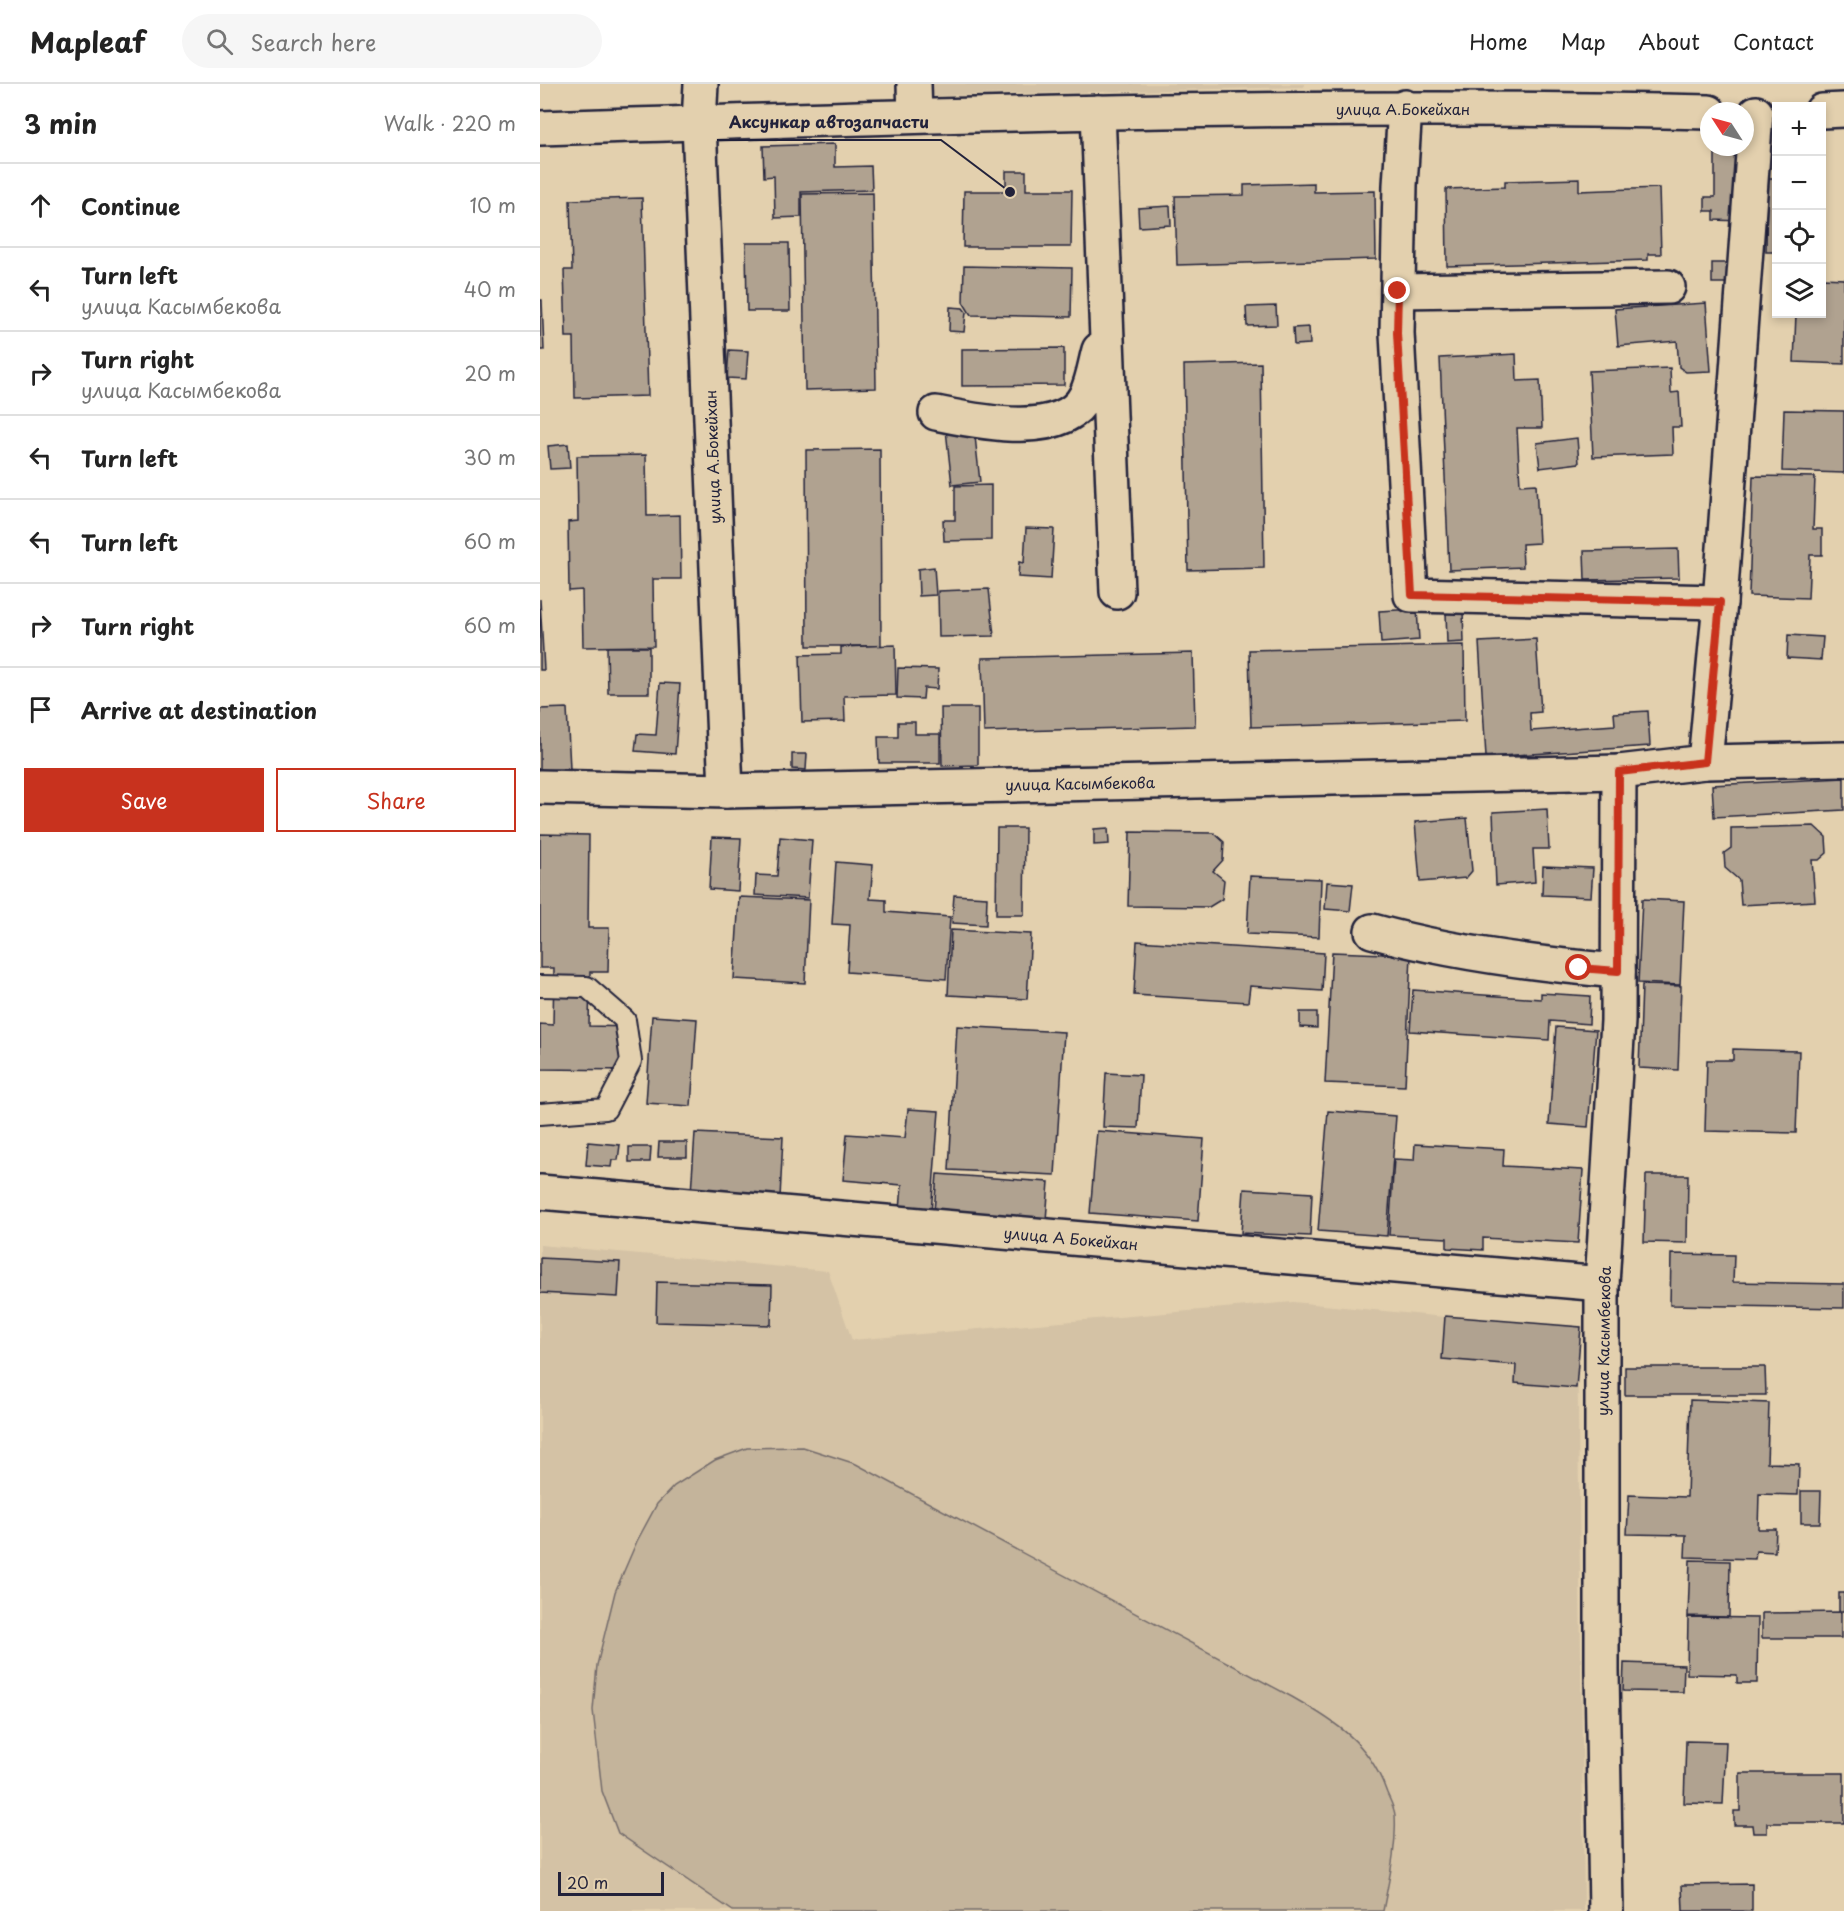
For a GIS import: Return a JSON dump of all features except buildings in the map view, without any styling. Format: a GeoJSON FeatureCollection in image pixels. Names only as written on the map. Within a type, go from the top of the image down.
{"type":"FeatureCollection","features":[{"type":"Feature","properties":{"kind":"street","name":"улица А.Бокейхан"},"geometry":{"type":"LineString","coordinates":[[701,84],[699,123],[726,791]]}},
{"type":"Feature","properties":{"kind":"street"},"geometry":{"type":"LineString","coordinates":[[914,84],[915,116]]}},
{"type":"Feature","properties":{"kind":"street","name":"улица А.Бокейхан"},"geometry":{"type":"LineString","coordinates":[[540,128],[915,116],[1405,107],[1474,96],[1700,111]]}},
{"type":"Feature","properties":{"kind":"street"},"geometry":{"type":"LineString","coordinates":[[1405,107],[1400,185],[1397,333],[1412,595],[1720,602]]}},
{"type":"Feature","properties":{"kind":"street"},"geometry":{"type":"LineString","coordinates":[[1826,111],[1844,110]]}},
{"type":"Feature","properties":{"kind":"street"},"geometry":{"type":"LineString","coordinates":[[1098,112],[1117,592]]}},
{"type":"Feature","properties":{"kind":"street"},"geometry":{"type":"LineString","coordinates":[[1705,762],[1759,113]]}},
{"type":"Feature","properties":{"kind":"street"},"geometry":{"type":"LineString","coordinates":[[1398,291],[1668,287]]}},
{"type":"Feature","properties":{"kind":"street"},"geometry":{"type":"LineString","coordinates":[[936,413],[998,425],[1062,419],[1086,396],[1107,319]]}},
{"type":"Feature","properties":{"kind":"street","name":"улица Касымбекова"},"geometry":{"type":"LineString","coordinates":[[540,787],[726,791],[1619,772],[1705,762],[1844,759]]}},
{"type":"Feature","properties":{"kind":"street","name":"улица Касымбекова"},"geometry":{"type":"LineString","coordinates":[[1606,1911],[1602,1670],[1602,1284],[1618,1021],[1619,772]]}},
{"type":"Feature","properties":{"kind":"street"},"geometry":{"type":"LineString","coordinates":[[1372,931],[1416,943],[1579,968],[1618,971]]}},
{"type":"Feature","properties":{"kind":"street","name":"улица А Бокейхан"},"geometry":{"type":"LineString","coordinates":[[540,1192],[1602,1284]]}},
{"type":"Feature","properties":{"kind":"lane"},"geometry":{"type":"LineString","coordinates":[[540,986],[587,987],[625,1020],[631,1061],[606,1109],[540,1114]]}},
{"type":"Feature","properties":{"kind":"shaded area"},"geometry":{"type":"Polygon","coordinates":[[[929,84],[1304,84],[1304,87],[929,96],[929,84]]]}},
{"type":"Feature","properties":{"kind":"shaded area"},"geometry":{"type":"Polygon","coordinates":[[[540,1245],[828,1271],[852,1340],[1293,1302],[1577,1330],[1584,1911],[540,1911],[540,1245]]]}},
{"type":"Feature","properties":{"kind":"shaded area"},"geometry":{"type":"Polygon","coordinates":[[[803,1447],[856,1464],[1292,1697],[1337,1725],[1361,1747],[1371,1760],[1394,1812],[1394,1851],[1383,1911],[733,1911],[618,1833],[602,1791],[593,1710],[597,1665],[615,1592],[637,1541],[657,1504],[674,1486],[715,1460],[747,1448],[803,1447]]]}},
{"type":"Feature","properties":{"kind":"place","name":"Аксункар автозапчасти"},"geometry":{"type":"Point","coordinates":[1010,192]}},
{"type":"Feature","properties":{"kind":"route"},"geometry":{"type":"LineString","coordinates":[[1398,291],[1397,333],[1412,595],[1720,602],[1705,762],[1619,772],[1618,971],[1579,968]]}}]}
